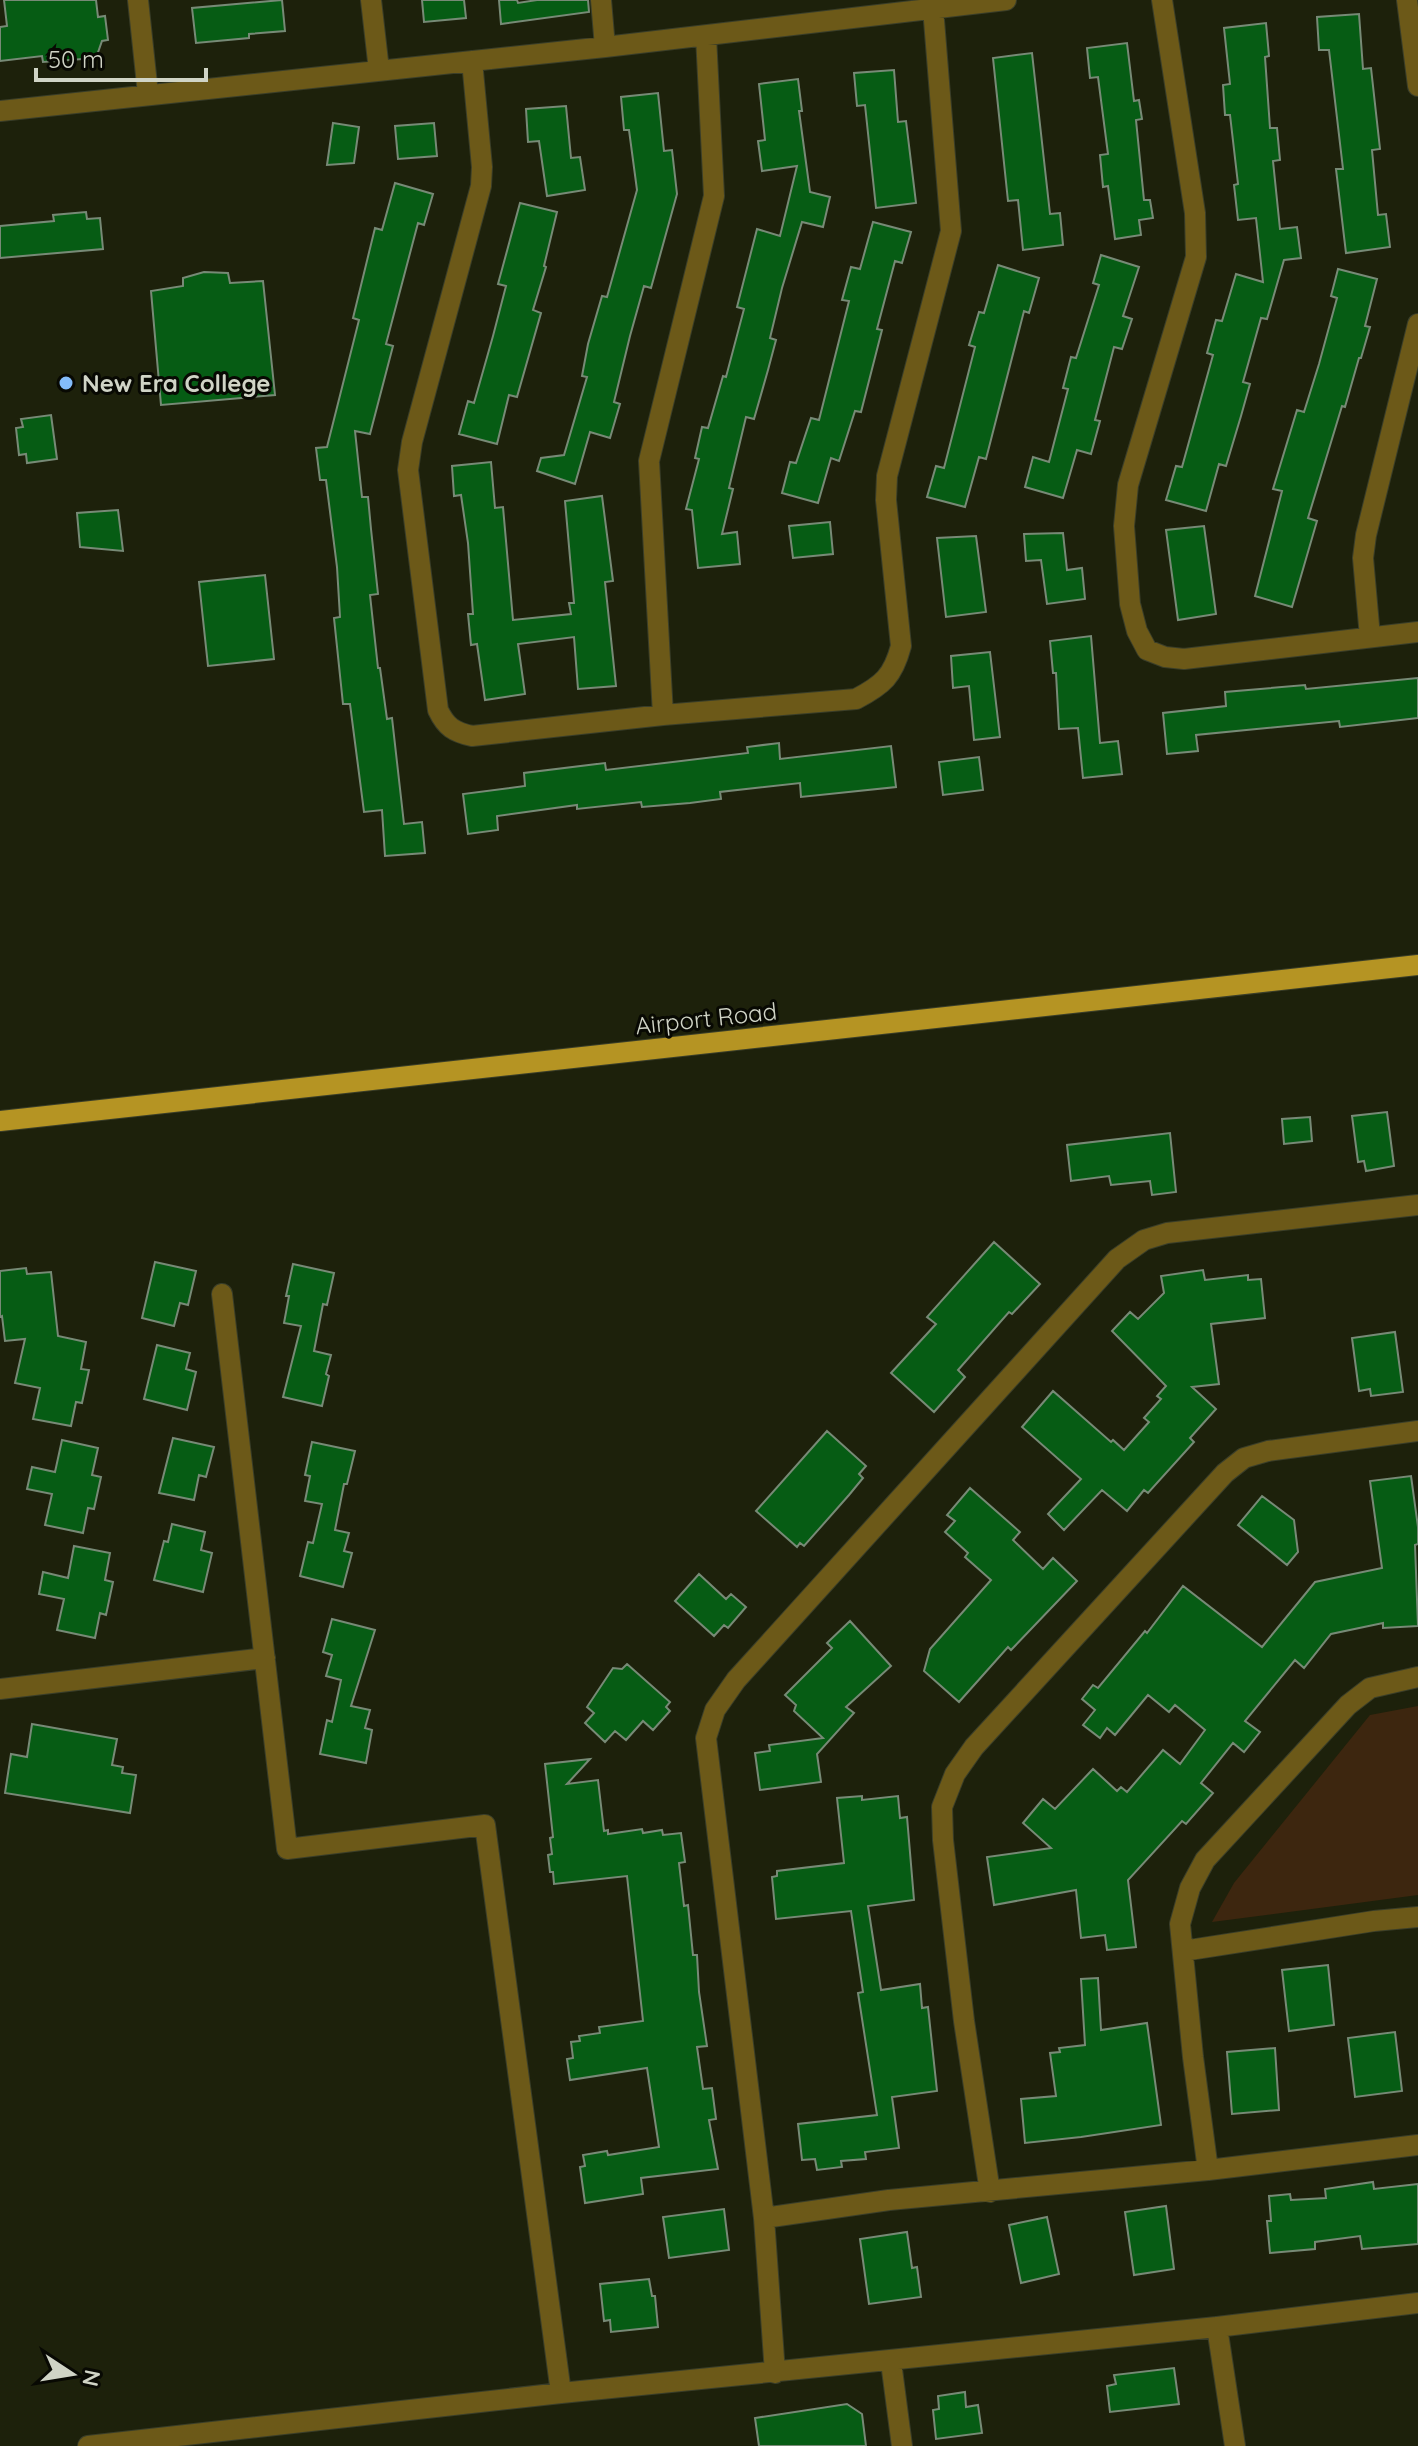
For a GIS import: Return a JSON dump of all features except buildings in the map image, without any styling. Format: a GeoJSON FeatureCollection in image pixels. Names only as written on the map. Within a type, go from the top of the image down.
{"type":"FeatureCollection","features":[{"type":"Feature","properties":{"kind":"main road","name":"Airport Road"},"geometry":{"type":"LineString","coordinates":[[0,1121],[1418,965]]}},
{"type":"Feature","properties":{"kind":"street"},"geometry":{"type":"LineString","coordinates":[[138,0],[148,94]]}},
{"type":"Feature","properties":{"kind":"street"},"geometry":{"type":"LineString","coordinates":[[371,0],[379,70]]}},
{"type":"Feature","properties":{"kind":"street"},"geometry":{"type":"LineString","coordinates":[[601,0],[605,47]]}},
{"type":"Feature","properties":{"kind":"street"},"geometry":{"type":"LineString","coordinates":[[0,111],[706,36],[839,9],[933,8],[1006,0]]}},
{"type":"Feature","properties":{"kind":"street"},"geometry":{"type":"LineString","coordinates":[[1162,0],[1195,213],[1196,257],[1125,505],[1130,604],[1137,631],[1147,650],[1165,657],[1184,659],[1418,632]]}},
{"type":"Feature","properties":{"kind":"street"},"geometry":{"type":"LineString","coordinates":[[1407,0],[1418,86]]}},
{"type":"Feature","properties":{"kind":"street"},"geometry":{"type":"LineString","coordinates":[[472,61],[481,186],[412,442],[408,470],[438,710],[444,723],[455,732],[472,736],[663,715],[856,699],[880,687],[896,666],[901,646],[886,500],[887,476],[951,231],[933,8]]}},
{"type":"Feature","properties":{"kind":"street"},"geometry":{"type":"LineString","coordinates":[[663,715],[649,461],[714,196],[706,36]]}},
{"type":"Feature","properties":{"kind":"street"},"geometry":{"type":"LineString","coordinates":[[1370,637],[1363,558],[1366,535],[1418,324]]}},
{"type":"Feature","properties":{"kind":"street"},"geometry":{"type":"LineString","coordinates":[[775,2373],[764,2218],[706,1738],[715,1710],[736,1680],[1117,1259],[1144,1240],[1167,1233],[1418,1205]]}},
{"type":"Feature","properties":{"kind":"street"},"geometry":{"type":"LineString","coordinates":[[222,1294],[287,1849],[485,1825],[561,2393]]}},
{"type":"Feature","properties":{"kind":"street"},"geometry":{"type":"LineString","coordinates":[[990,2192],[964,2021],[943,1840],[942,1807],[955,1774],[974,1747],[1225,1473],[1244,1458],[1268,1451],[1418,1431]]}},
{"type":"Feature","properties":{"kind":"street"},"geometry":{"type":"LineString","coordinates":[[0,1689],[265,1658]]}},
{"type":"Feature","properties":{"kind":"street"},"geometry":{"type":"LineString","coordinates":[[1208,2170],[1180,1924],[1190,1888],[1205,1860],[1348,1705],[1370,1688],[1418,1677]]}},
{"type":"Feature","properties":{"kind":"street"},"geometry":{"type":"LineString","coordinates":[[1183,1951],[1418,1917]]}},
{"type":"Feature","properties":{"kind":"street"},"geometry":{"type":"LineString","coordinates":[[764,2218],[889,2200],[1208,2170],[1418,2145]]}},
{"type":"Feature","properties":{"kind":"street"},"geometry":{"type":"LineString","coordinates":[[88,2446],[1418,2303]]}},
{"type":"Feature","properties":{"kind":"street"},"geometry":{"type":"LineString","coordinates":[[1217,2327],[1235,2446]]}},
{"type":"Feature","properties":{"kind":"street"},"geometry":{"type":"LineString","coordinates":[[891,2362],[902,2446]]}},
{"type":"Feature","properties":{"kind":"shaded area"},"geometry":{"type":"Polygon","coordinates":[[[1418,1706],[1418,1895],[1212,1922],[1234,1883],[1370,1715],[1418,1706]]]}},
{"type":"Feature","properties":{"kind":"place","name":"New Era College"},"geometry":{"type":"Point","coordinates":[66,383]}}]}
